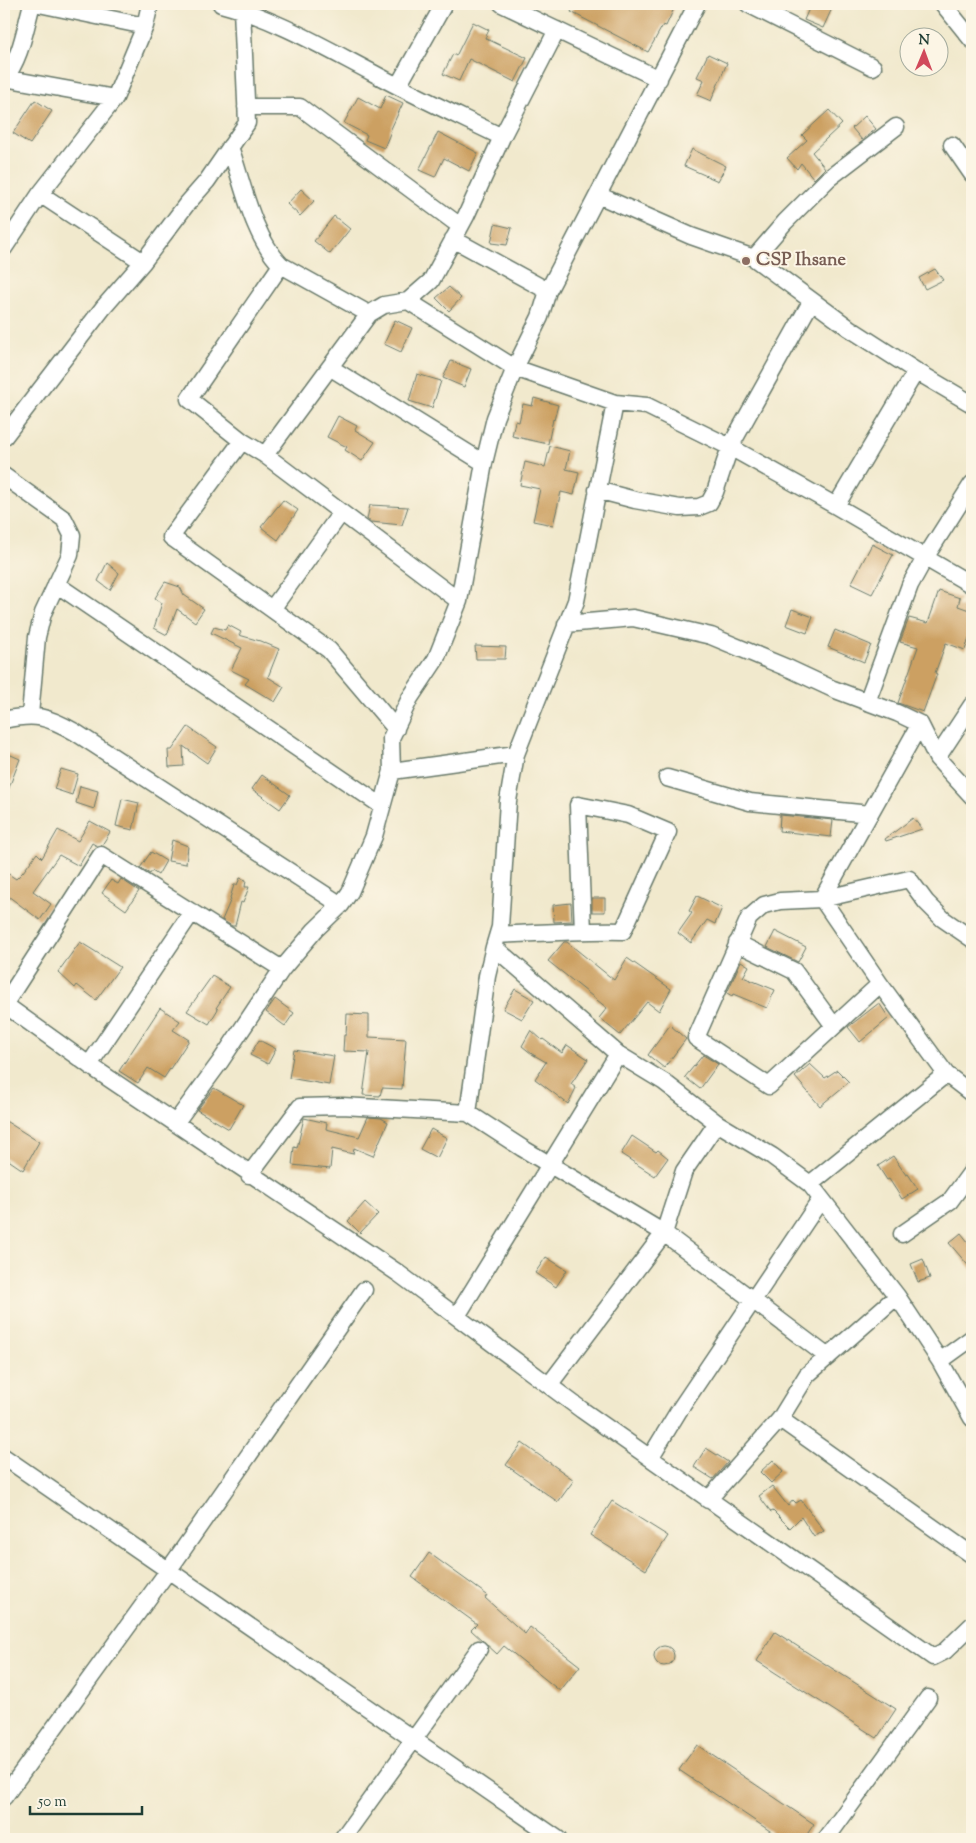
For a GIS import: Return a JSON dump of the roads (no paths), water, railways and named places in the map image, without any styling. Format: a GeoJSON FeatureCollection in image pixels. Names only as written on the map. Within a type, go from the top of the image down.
{"type":"FeatureCollection","features":[{"type":"Feature","properties":{"kind":"street"},"geometry":{"type":"LineString","coordinates":[[32,4],[18,53],[11,69],[4,78],[115,98]]}},
{"type":"Feature","properties":{"kind":"street"},"geometry":{"type":"LineString","coordinates":[[39,4],[145,26]]}},
{"type":"Feature","properties":{"kind":"street"},"geometry":{"type":"LineString","coordinates":[[4,248],[40,194],[115,98],[145,26],[150,4]]}},
{"type":"Feature","properties":{"kind":"street"},"geometry":{"type":"LineString","coordinates":[[221,4],[242,9],[316,43],[502,137]]}},
{"type":"Feature","properties":{"kind":"street"},"geometry":{"type":"LineString","coordinates":[[398,86],[444,4]]}},
{"type":"Feature","properties":{"kind":"street"},"geometry":{"type":"LineString","coordinates":[[502,4],[659,79]]}},
{"type":"Feature","properties":{"kind":"street"},"geometry":{"type":"LineString","coordinates":[[176,1122],[220,1062],[282,969],[315,930],[341,905],[350,892],[374,836],[392,771],[391,738],[410,698],[436,659],[459,601],[484,463],[495,418],[515,368],[540,316],[548,291],[697,4]]}},
{"type":"Feature","properties":{"kind":"street"},"geometry":{"type":"LineString","coordinates":[[748,4],[873,67]]}},
{"type":"Feature","properties":{"kind":"street"},"geometry":{"type":"LineString","coordinates":[[943,4],[972,40]]}},
{"type":"Feature","properties":{"kind":"street"},"geometry":{"type":"LineString","coordinates":[[4,437],[102,308],[143,262],[186,205],[207,181],[247,123],[242,9]]}},
{"type":"Feature","properties":{"kind":"street"},"geometry":{"type":"LineString","coordinates":[[265,456],[369,314],[384,305],[408,300],[430,281],[457,233],[502,137],[557,30]]}},
{"type":"Feature","properties":{"kind":"street"},"geometry":{"type":"LineString","coordinates":[[246,107],[300,107],[457,233],[548,291]]}},
{"type":"Feature","properties":{"kind":"street"},"geometry":{"type":"LineString","coordinates":[[754,258],[785,222],[828,179],[896,127]]}},
{"type":"Feature","properties":{"kind":"street"},"geometry":{"type":"LineString","coordinates":[[952,145],[972,174]]}},
{"type":"Feature","properties":{"kind":"street"},"geometry":{"type":"LineString","coordinates":[[230,147],[260,236],[271,254],[281,265],[369,314]]}},
{"type":"Feature","properties":{"kind":"street"},"geometry":{"type":"LineString","coordinates":[[40,194],[143,262]]}},
{"type":"Feature","properties":{"kind":"street"},"geometry":{"type":"LineString","coordinates":[[598,195],[691,236],[754,258],[811,302],[916,371],[972,404]]}},
{"type":"Feature","properties":{"kind":"street"},"geometry":{"type":"LineString","coordinates":[[281,265],[189,399],[242,441],[265,456],[459,601]]}},
{"type":"Feature","properties":{"kind":"street"},"geometry":{"type":"LineString","coordinates":[[408,300],[515,368],[615,403],[647,406],[730,447],[972,585]]}},
{"type":"Feature","properties":{"kind":"street"},"geometry":{"type":"LineString","coordinates":[[597,490],[680,508],[698,507],[709,503],[715,492],[730,447],[811,302]]}},
{"type":"Feature","properties":{"kind":"street"},"geometry":{"type":"LineString","coordinates":[[330,368],[484,463]]}},
{"type":"Feature","properties":{"kind":"street"},"geometry":{"type":"LineString","coordinates":[[836,506],[916,371]]}},
{"type":"Feature","properties":{"kind":"street"},"geometry":{"type":"LineString","coordinates":[[468,1113],[487,976],[500,927],[508,801],[516,754],[576,601],[615,403]]}},
{"type":"Feature","properties":{"kind":"street"},"geometry":{"type":"LineString","coordinates":[[242,441],[171,537],[329,650],[396,729]]}},
{"type":"Feature","properties":{"kind":"street"},"geometry":{"type":"LineString","coordinates":[[4,476],[64,519],[72,535],[70,555],[43,613],[37,637],[30,715]]}},
{"type":"Feature","properties":{"kind":"street"},"geometry":{"type":"LineString","coordinates":[[867,702],[910,585],[972,484]]}},
{"type":"Feature","properties":{"kind":"street"},"geometry":{"type":"LineString","coordinates":[[272,608],[341,513]]}},
{"type":"Feature","properties":{"kind":"street"},"geometry":{"type":"LineString","coordinates":[[56,584],[382,806]]}},
{"type":"Feature","properties":{"kind":"street"},"geometry":{"type":"LineString","coordinates":[[566,624],[633,618],[711,636],[833,689],[898,713],[920,724],[937,758],[972,796]]}},
{"type":"Feature","properties":{"kind":"street"},"geometry":{"type":"LineString","coordinates":[[937,758],[972,705]]}},
{"type":"Feature","properties":{"kind":"street"},"geometry":{"type":"LineString","coordinates":[[4,720],[30,715],[55,720],[341,905]]}},
{"type":"Feature","properties":{"kind":"street"},"geometry":{"type":"LineString","coordinates":[[822,899],[920,724]]}},
{"type":"Feature","properties":{"kind":"street"},"geometry":{"type":"LineString","coordinates":[[392,771],[516,754]]}},
{"type":"Feature","properties":{"kind":"street"},"geometry":{"type":"LineString","coordinates":[[666,778],[750,802],[870,814]]}},
{"type":"Feature","properties":{"kind":"street"},"geometry":{"type":"LineString","coordinates":[[496,941],[583,931],[623,931],[668,832],[628,816],[578,805],[583,931]]}},
{"type":"Feature","properties":{"kind":"street"},"geometry":{"type":"LineString","coordinates":[[282,969],[100,855],[4,1004],[89,1065],[398,1273],[708,1500],[933,1657],[945,1651],[972,1625]]}},
{"type":"Feature","properties":{"kind":"street"},"geometry":{"type":"LineString","coordinates":[[880,984],[769,1086],[696,1038],[749,918],[764,905],[780,901],[822,899],[909,879],[926,902],[943,919],[972,939]]}},
{"type":"Feature","properties":{"kind":"street"},"geometry":{"type":"LineString","coordinates":[[822,899],[880,984],[946,1074],[972,1094]]}},
{"type":"Feature","properties":{"kind":"street"},"geometry":{"type":"LineString","coordinates":[[89,1065],[192,912]]}},
{"type":"Feature","properties":{"kind":"street"},"geometry":{"type":"LineString","coordinates":[[496,941],[618,1054],[664,1082],[717,1123],[772,1156],[810,1184],[897,1296],[940,1361],[972,1418]]}},
{"type":"Feature","properties":{"kind":"street"},"geometry":{"type":"LineString","coordinates":[[738,943],[794,971],[834,1026]]}},
{"type":"Feature","properties":{"kind":"street"},"geometry":{"type":"LineString","coordinates":[[457,1316],[618,1054]]}},
{"type":"Feature","properties":{"kind":"street"},"geometry":{"type":"LineString","coordinates":[[810,1184],[946,1074]]}},
{"type":"Feature","properties":{"kind":"street"},"geometry":{"type":"LineString","coordinates":[[249,1174],[300,1107],[342,1106],[468,1113],[664,1232],[828,1357]]}},
{"type":"Feature","properties":{"kind":"street"},"geometry":{"type":"LineString","coordinates":[[549,1385],[664,1232],[684,1171],[717,1123]]}},
{"type":"Feature","properties":{"kind":"street"},"geometry":{"type":"LineString","coordinates":[[902,1234],[950,1201],[972,1171]]}},
{"type":"Feature","properties":{"kind":"street"},"geometry":{"type":"LineString","coordinates":[[650,1458],[678,1412],[822,1199]]}},
{"type":"Feature","properties":{"kind":"street"},"geometry":{"type":"LineString","coordinates":[[4,1797],[168,1571],[364,1290]]}},
{"type":"Feature","properties":{"kind":"street"},"geometry":{"type":"LineString","coordinates":[[708,1500],[780,1419],[807,1374],[897,1296]]}},
{"type":"Feature","properties":{"kind":"street"},"geometry":{"type":"LineString","coordinates":[[940,1361],[972,1338]]}},
{"type":"Feature","properties":{"kind":"street"},"geometry":{"type":"LineString","coordinates":[[780,1419],[972,1555]]}},
{"type":"Feature","properties":{"kind":"street"},"geometry":{"type":"LineString","coordinates":[[4,1457],[558,1839]]}},
{"type":"Feature","properties":{"kind":"street"},"geometry":{"type":"LineString","coordinates":[[342,1839],[479,1649]]}},
{"type":"Feature","properties":{"kind":"street"},"geometry":{"type":"LineString","coordinates":[[826,1839],[928,1698]]}},
{"type":"Feature","properties":{"kind":"place","name":"CSP Ihsane"},"geometry":{"type":"Point","coordinates":[746,261]}}]}
